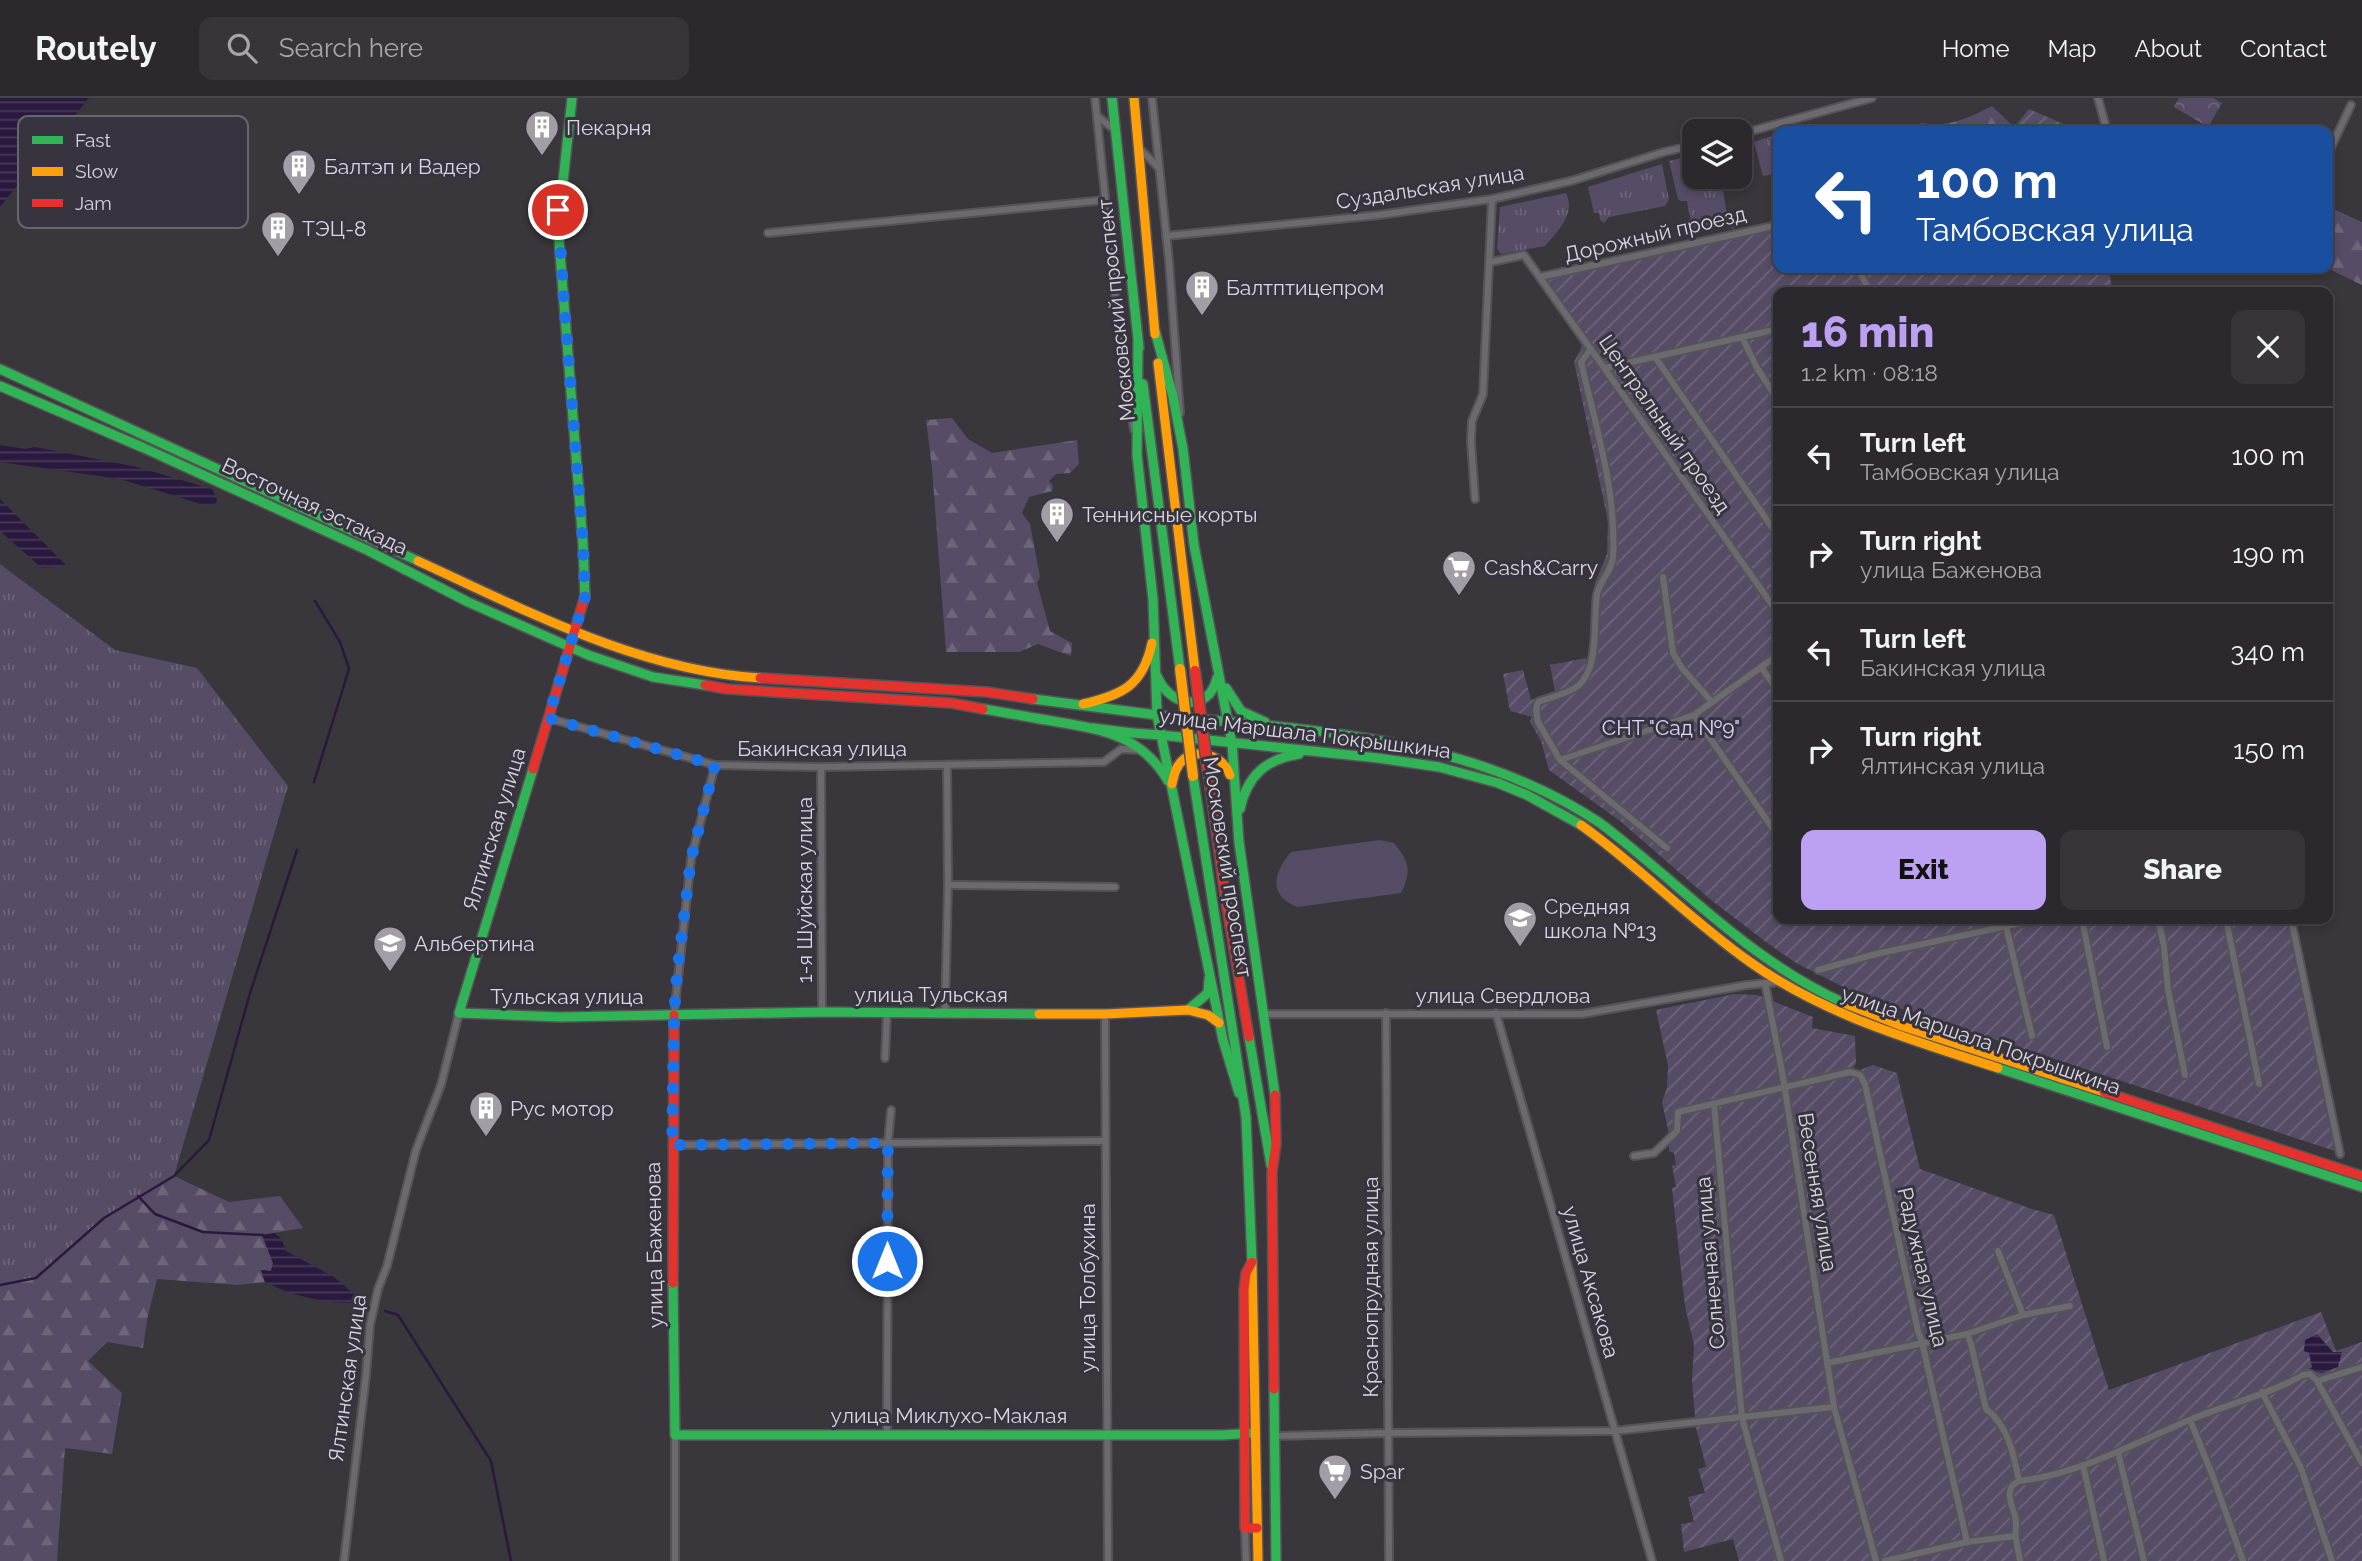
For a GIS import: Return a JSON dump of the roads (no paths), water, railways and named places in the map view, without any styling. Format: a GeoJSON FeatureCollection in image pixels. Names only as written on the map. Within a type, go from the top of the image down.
{"type":"FeatureCollection","features":[{"type":"Feature","properties":{"kind":"main road","name":"Ялтинская улица"},"geometry":{"type":"LineString","coordinates":[[459,1013],[585,597],[558,228],[572,98]]}},
{"type":"Feature","properties":{"kind":"main road","name":"Московский проспект"},"geometry":{"type":"LineString","coordinates":[[1112,98],[1138,342],[1194,776],[1245,1110],[1252,1262],[1249,1433],[1258,1561]]}},
{"type":"Feature","properties":{"kind":"main road","name":"Московский проспект"},"geometry":{"type":"LineString","coordinates":[[1134,98],[1154,331],[1195,671],[1225,895],[1272,1172]]}},
{"type":"Feature","properties":{"kind":"main road"},"geometry":{"type":"LineString","coordinates":[[1154,331],[1183,449],[1194,545],[1228,722],[1237,824],[1277,1109],[1272,1172],[1276,1561]]}},
{"type":"Feature","properties":{"kind":"main road"},"geometry":{"type":"LineString","coordinates":[[1138,342],[1137,455],[1149,558],[1157,715],[1220,1023],[1232,1076],[1245,1110]]}},
{"type":"Feature","properties":{"kind":"main road","name":"Восточная эстакада"},"geometry":{"type":"LineString","coordinates":[[0,369],[468,584],[576,630]]}},
{"type":"Feature","properties":{"kind":"main road","name":"Восточная эстакада"},"geometry":{"type":"LineString","coordinates":[[0,386],[144,448],[569,647]]}},
{"type":"Feature","properties":{"kind":"main road","name":"улица Маршала Покрышкина"},"geometry":{"type":"LineString","coordinates":[[576,630],[648,659],[726,675],[778,681],[977,691],[1076,706],[1342,733],[1453,755],[1513,776],[1591,818],[1637,852],[1746,946],[1789,975],[1835,999],[1902,1026],[2362,1176]]}},
{"type":"Feature","properties":{"kind":"main road"},"geometry":{"type":"LineString","coordinates":[[1076,706],[1114,697],[1134,684],[1147,665],[1154,631]]}},
{"type":"Feature","properties":{"kind":"main road","name":"улица Маршала Покрышкина"},"geometry":{"type":"LineString","coordinates":[[569,647],[634,671],[691,684],[757,692],[951,704],[1132,733],[1450,767],[1494,781],[1564,814],[1603,840],[1754,972],[1781,983],[1830,1010],[1883,1031],[2362,1187]]}},
{"type":"Feature","properties":{"kind":"main road"},"geometry":{"type":"LineString","coordinates":[[1154,669],[1169,696],[1179,700],[1200,701],[1213,692],[1217,668]]}},
{"type":"Feature","properties":{"kind":"main road"},"geometry":{"type":"LineString","coordinates":[[1217,668],[1233,704],[1239,711],[1284,728]]}},
{"type":"Feature","properties":{"kind":"main road"},"geometry":{"type":"LineString","coordinates":[[1093,728],[1131,741],[1150,754],[1171,787]]}},
{"type":"Feature","properties":{"kind":"main road"},"geometry":{"type":"LineString","coordinates":[[1237,824],[1241,799],[1247,784],[1260,767],[1282,756],[1330,753]]}},
{"type":"Feature","properties":{"kind":"main road"},"geometry":{"type":"LineString","coordinates":[[1171,787],[1182,760],[1189,756],[1203,755],[1215,757],[1224,763],[1235,793]]}},
{"type":"Feature","properties":{"kind":"main road"},"geometry":{"type":"LineString","coordinates":[[1188,1010],[1208,993],[1210,975]]}},
{"type":"Feature","properties":{"kind":"main road"},"geometry":{"type":"LineString","coordinates":[[1188,1010],[1208,1015],[1220,1023]]}},
{"type":"Feature","properties":{"kind":"main road","name":"улица Тульская"},"geometry":{"type":"LineString","coordinates":[[674,1015],[822,1012],[1105,1014],[1188,1010]]}},
{"type":"Feature","properties":{"kind":"main road","name":"Тульская улица"},"geometry":{"type":"LineString","coordinates":[[459,1013],[561,1017],[674,1015]]}},
{"type":"Feature","properties":{"kind":"main road","name":"улица Баженова"},"geometry":{"type":"LineString","coordinates":[[674,1015],[672,1145],[675,1435]]}},
{"type":"Feature","properties":{"kind":"main road"},"geometry":{"type":"LineString","coordinates":[[1249,1433],[1244,1452],[1245,1528],[1257,1528]]}},
{"type":"Feature","properties":{"kind":"main road","name":"улица Миклухо-Маклая"},"geometry":{"type":"LineString","coordinates":[[675,1435],[1249,1433]]}},
{"type":"Feature","properties":{"kind":"main road"},"geometry":{"type":"LineString","coordinates":[[1223,1435],[1240,1444],[1244,1452]]}},
{"type":"Feature","properties":{"kind":"street","name":"Московский проспект"},"geometry":{"type":"LineString","coordinates":[[1096,98],[1116,304],[1137,455]]}},
{"type":"Feature","properties":{"kind":"street"},"geometry":{"type":"LineString","coordinates":[[1152,98],[1183,449]]}},
{"type":"Feature","properties":{"kind":"street"},"geometry":{"type":"LineString","coordinates":[[1752,131],[1872,98]]}},
{"type":"Feature","properties":{"kind":"street"},"geometry":{"type":"LineString","coordinates":[[2098,98],[2106,126]]}},
{"type":"Feature","properties":{"kind":"street"},"geometry":{"type":"LineString","coordinates":[[2333,143],[2351,105]]}},
{"type":"Feature","properties":{"kind":"street"},"geometry":{"type":"LineString","coordinates":[[1097,116],[1115,130]]}},
{"type":"Feature","properties":{"kind":"street","name":"Суздальская улица"},"geometry":{"type":"LineString","coordinates":[[1166,236],[1379,215],[1492,199],[1571,181],[1682,148]]}},
{"type":"Feature","properties":{"kind":"street"},"geometry":{"type":"LineString","coordinates":[[1140,149],[1159,168]]}},
{"type":"Feature","properties":{"kind":"street"},"geometry":{"type":"LineString","coordinates":[[1475,499],[1472,421],[1483,394],[1492,199]]}},
{"type":"Feature","properties":{"kind":"street","name":"Московский проспект"},"geometry":{"type":"LineString","coordinates":[[768,233],[1105,200]]}},
{"type":"Feature","properties":{"kind":"street","name":"Дорожный проезд"},"geometry":{"type":"LineString","coordinates":[[1539,277],[1773,226]]}},
{"type":"Feature","properties":{"kind":"street","name":"Центральный проезд"},"geometry":{"type":"LineString","coordinates":[[1490,262],[1524,255],[1773,606]]}},
{"type":"Feature","properties":{"kind":"street"},"geometry":{"type":"LineString","coordinates":[[1605,368],[1773,331]]}},
{"type":"Feature","properties":{"kind":"street"},"geometry":{"type":"LineString","coordinates":[[1742,337],[1773,392]]}},
{"type":"Feature","properties":{"kind":"street"},"geometry":{"type":"LineString","coordinates":[[1591,349],[1581,362],[1607,474],[1614,559],[1597,592],[1592,655],[1586,677],[1576,688],[1538,702],[1536,710],[1538,722],[1560,760],[1667,848]]}},
{"type":"Feature","properties":{"kind":"street"},"geometry":{"type":"LineString","coordinates":[[1655,356],[1773,529]]}},
{"type":"Feature","properties":{"kind":"street"},"geometry":{"type":"LineString","coordinates":[[1663,577],[1673,653],[1682,668],[1712,702]]}},
{"type":"Feature","properties":{"kind":"street"},"geometry":{"type":"LineString","coordinates":[[1560,760],[1694,715],[1773,659]]}},
{"type":"Feature","properties":{"kind":"street"},"geometry":{"type":"LineString","coordinates":[[1761,667],[1773,684]]}},
{"type":"Feature","properties":{"kind":"street"},"geometry":{"type":"LineString","coordinates":[[1694,715],[1773,828]]}},
{"type":"Feature","properties":{"kind":"street","name":"Бакинская улица"},"geometry":{"type":"LineString","coordinates":[[548,718],[715,765],[821,767],[1104,762],[1115,752],[1125,748],[1150,754]]}},
{"type":"Feature","properties":{"kind":"street","name":"улица Баженова"},"geometry":{"type":"LineString","coordinates":[[674,1015],[691,859],[715,765]]}},
{"type":"Feature","properties":{"kind":"street"},"geometry":{"type":"LineString","coordinates":[[945,1013],[947,765]]}},
{"type":"Feature","properties":{"kind":"street","name":"1-я Шуйская улица"},"geometry":{"type":"LineString","coordinates":[[821,767],[822,1012]]}},
{"type":"Feature","properties":{"kind":"street"},"geometry":{"type":"LineString","coordinates":[[948,885],[1115,887]]}},
{"type":"Feature","properties":{"kind":"street"},"geometry":{"type":"LineString","coordinates":[[1818,970],[1876,954],[2016,924]]}},
{"type":"Feature","properties":{"kind":"street"},"geometry":{"type":"LineString","coordinates":[[2082,924],[2107,1047]]}},
{"type":"Feature","properties":{"kind":"street"},"geometry":{"type":"LineString","coordinates":[[2159,924],[2168,990],[2185,1075]]}},
{"type":"Feature","properties":{"kind":"street"},"geometry":{"type":"LineString","coordinates":[[2227,924],[2259,1084]]}},
{"type":"Feature","properties":{"kind":"street"},"geometry":{"type":"LineString","coordinates":[[2292,924],[2340,1154]]}},
{"type":"Feature","properties":{"kind":"street"},"geometry":{"type":"LineString","coordinates":[[2006,926],[2032,1036]]}},
{"type":"Feature","properties":{"kind":"street"},"geometry":{"type":"LineString","coordinates":[[1747,985],[1754,972]]}},
{"type":"Feature","properties":{"kind":"street","name":"Весенняя улица"},"geometry":{"type":"LineString","coordinates":[[1765,983],[1785,1089],[1834,1407],[1875,1561]]}},
{"type":"Feature","properties":{"kind":"street","name":"улица Свердлова"},"geometry":{"type":"LineString","coordinates":[[1265,1014],[1595,1012],[1747,985],[1781,983]]}},
{"type":"Feature","properties":{"kind":"street","name":"Ялтинская улица"},"geometry":{"type":"LineString","coordinates":[[344,1561],[370,1325],[416,1150],[441,1085],[459,1013]]}},
{"type":"Feature","properties":{"kind":"street"},"geometry":{"type":"LineString","coordinates":[[885,1058],[887,1013]]}},
{"type":"Feature","properties":{"kind":"street","name":"Краснопрудная улица"},"geometry":{"type":"LineString","coordinates":[[1386,1013],[1389,1561]]}},
{"type":"Feature","properties":{"kind":"street","name":"улица Аксакова"},"geometry":{"type":"LineString","coordinates":[[1496,1013],[1652,1561]]}},
{"type":"Feature","properties":{"kind":"street","name":"улица Толбухина"},"geometry":{"type":"LineString","coordinates":[[1105,1014],[1108,1561]]}},
{"type":"Feature","properties":{"kind":"street","name":"Радужная улица"},"geometry":{"type":"LineString","coordinates":[[1785,1089],[1850,1072],[1860,1076],[1865,1084],[1966,1542]]}},
{"type":"Feature","properties":{"kind":"street"},"geometry":{"type":"LineString","coordinates":[[1634,1156],[1654,1153],[1676,1131],[1678,1112],[1785,1089]]}},
{"type":"Feature","properties":{"kind":"street","name":"Солнечная улица"},"geometry":{"type":"LineString","coordinates":[[1714,1104],[1742,1418],[1781,1561]]}},
{"type":"Feature","properties":{"kind":"street"},"geometry":{"type":"LineString","coordinates":[[887,1434],[888,1143],[891,1110]]}},
{"type":"Feature","properties":{"kind":"street"},"geometry":{"type":"LineString","coordinates":[[672,1145],[1105,1141]]}},
{"type":"Feature","properties":{"kind":"street"},"geometry":{"type":"LineString","coordinates":[[1998,1251],[2023,1315]]}},
{"type":"Feature","properties":{"kind":"street"},"geometry":{"type":"LineString","coordinates":[[1827,1363],[1967,1334],[2023,1315],[2070,1306]]}},
{"type":"Feature","properties":{"kind":"street"},"geometry":{"type":"LineString","coordinates":[[1967,1334],[1986,1409],[1996,1416],[2012,1448],[2019,1481]]}},
{"type":"Feature","properties":{"kind":"street"},"geometry":{"type":"LineString","coordinates":[[2317,1381],[2362,1367]]}},
{"type":"Feature","properties":{"kind":"street"},"geometry":{"type":"LineString","coordinates":[[2020,1561],[2015,1536],[2016,1521],[2010,1505],[2010,1489],[2013,1484],[2039,1479],[2118,1452],[2303,1374],[2310,1374],[2317,1381],[2362,1463]]}},
{"type":"Feature","properties":{"kind":"street"},"geometry":{"type":"LineString","coordinates":[[2262,1392],[2301,1468],[2332,1561]]}},
{"type":"Feature","properties":{"kind":"street"},"geometry":{"type":"LineString","coordinates":[[1276,1436],[1614,1431],[1834,1407]]}},
{"type":"Feature","properties":{"kind":"street"},"geometry":{"type":"LineString","coordinates":[[2190,1420],[2243,1561]]}},
{"type":"Feature","properties":{"kind":"street","name":"улица Баженова"},"geometry":{"type":"LineString","coordinates":[[675,1435],[675,1561]]}},
{"type":"Feature","properties":{"kind":"street"},"geometry":{"type":"LineString","coordinates":[[2118,1452],[2144,1561]]}},
{"type":"Feature","properties":{"kind":"street"},"geometry":{"type":"LineString","coordinates":[[2083,1465],[2104,1561]]}},
{"type":"Feature","properties":{"kind":"street"},"geometry":{"type":"LineString","coordinates":[[1245,1528],[1245,1561]]}},
{"type":"Feature","properties":{"kind":"street"},"geometry":{"type":"LineString","coordinates":[[1885,1561],[1966,1542],[2015,1536]]}},
{"type":"Feature","properties":{"kind":"waterway"},"geometry":{"type":"LineString","coordinates":[[314,782],[349,669],[340,642],[315,601]]}},
{"type":"Feature","properties":{"kind":"waterway"},"geometry":{"type":"LineString","coordinates":[[0,1285],[36,1278],[104,1218],[174,1176],[209,1140],[250,993],[297,850]]}},
{"type":"Feature","properties":{"kind":"waterway"},"geometry":{"type":"LineString","coordinates":[[138,1196],[155,1214],[203,1232],[263,1235]]}},
{"type":"Feature","properties":{"kind":"waterway"},"geometry":{"type":"LineString","coordinates":[[385,1311],[398,1315],[491,1461],[511,1561]]}},
{"type":"Feature","properties":{"kind":"place","name":"Пекарня"},"geometry":{"type":"Point","coordinates":[542,157]}},
{"type":"Feature","properties":{"kind":"place","name":"Балтэп и Вадер"},"geometry":{"type":"Point","coordinates":[299,196]}},
{"type":"Feature","properties":{"kind":"place","name":"ТЭЦ-8"},"geometry":{"type":"Point","coordinates":[278,258]}},
{"type":"Feature","properties":{"kind":"place","name":"Балтптицепром"},"geometry":{"type":"Point","coordinates":[1202,317]}},
{"type":"Feature","properties":{"kind":"place","name":"Теннисные корты"},"geometry":{"type":"Point","coordinates":[1057,544]}},
{"type":"Feature","properties":{"kind":"place","name":"Cash&Carry"},"geometry":{"type":"Point","coordinates":[1459,597]}},
{"type":"Feature","properties":{"kind":"place","name":"Средняя школа №13"},"geometry":{"type":"Point","coordinates":[1520,948]}},
{"type":"Feature","properties":{"kind":"place","name":"Альбертина"},"geometry":{"type":"Point","coordinates":[390,973]}},
{"type":"Feature","properties":{"kind":"place","name":"Рус мотор"},"geometry":{"type":"Point","coordinates":[486,1138]}},
{"type":"Feature","properties":{"kind":"place","name":"Spar"},"geometry":{"type":"Point","coordinates":[1335,1501]}},
{"type":"Feature","properties":{"kind":"park label","name":"СНТ \"Сад №9\""},"geometry":{"type":"Point","coordinates":[1671,727]}}]}
